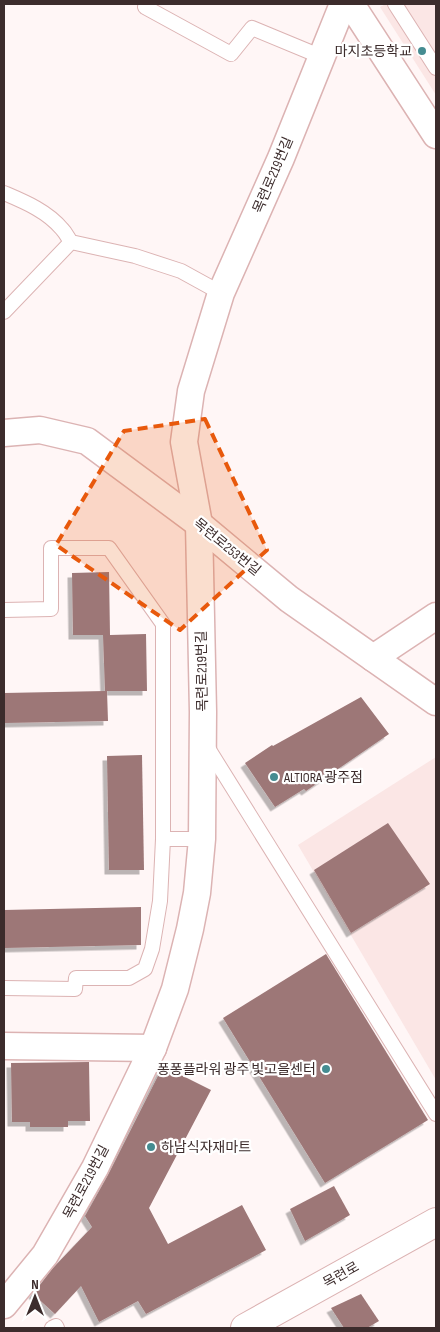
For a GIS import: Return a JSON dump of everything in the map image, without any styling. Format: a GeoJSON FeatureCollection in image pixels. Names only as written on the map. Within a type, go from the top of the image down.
{"type":"FeatureCollection","features":[{"type":"Feature","properties":{"kind":"main road","name":"목련로"},"geometry":{"type":"LineString","coordinates":[[245,1328],[436,1222]]}},
{"type":"Feature","properties":{"kind":"street","name":"목련로219번길"},"geometry":{"type":"LineString","coordinates":[[4,1305],[45,1255],[95,1168],[153,1048],[175,989],[197,893],[202,839],[203,740],[200,524],[184,442],[191,391],[221,293],[281,158],[343,4]]}},
{"type":"Feature","properties":{"kind":"street"},"geometry":{"type":"LineString","coordinates":[[351,4],[436,135]]}},
{"type":"Feature","properties":{"kind":"street","name":"목련로253번길"},"geometry":{"type":"LineString","coordinates":[[4,433],[40,430],[86,441],[200,524],[289,599],[436,702]]}},
{"type":"Feature","properties":{"kind":"street"},"geometry":{"type":"LineString","coordinates":[[373,658],[436,616]]}},
{"type":"Feature","properties":{"kind":"street"},"geometry":{"type":"LineString","coordinates":[[4,1046],[153,1048]]}},
{"type":"Feature","properties":{"kind":"lane"},"geometry":{"type":"LineString","coordinates":[[147,4],[145,7],[231,54],[252,28],[322,56]]}},
{"type":"Feature","properties":{"kind":"lane"},"geometry":{"type":"LineString","coordinates":[[396,4],[436,68]]}},
{"type":"Feature","properties":{"kind":"lane"},"geometry":{"type":"LineString","coordinates":[[4,193],[47,214],[63,229],[71,242],[135,256],[181,271],[221,293]]}},
{"type":"Feature","properties":{"kind":"lane"},"geometry":{"type":"LineString","coordinates":[[4,312],[71,242]]}},
{"type":"Feature","properties":{"kind":"lane"},"geometry":{"type":"LineString","coordinates":[[4,610],[50,609],[50,548],[109,548],[164,624],[160,901],[152,949],[145,969],[129,978],[76,978],[75,989],[4,988]]}},
{"type":"Feature","properties":{"kind":"lane"},"geometry":{"type":"LineString","coordinates":[[203,740],[436,1114]]}},
{"type":"Feature","properties":{"kind":"lane"},"geometry":{"type":"LineString","coordinates":[[162,839],[202,839]]}},
{"type":"Feature","properties":{"kind":"lane"},"geometry":{"type":"LineString","coordinates":[[52,1328],[56,1326],[57,1328]]}},
{"type":"Feature","properties":{"kind":"highlighted area"},"geometry":{"type":"Polygon","coordinates":[[[205,419],[267,550],[180,630],[56,545],[124,431],[205,419]]]}},
{"type":"Feature","properties":{"kind":"shaded area","name":"마지초등학교"},"geometry":{"type":"Polygon","coordinates":[[[386,4],[436,4],[436,95],[380,7],[386,4]]]}},
{"type":"Feature","properties":{"kind":"shaded area"},"geometry":{"type":"Polygon","coordinates":[[[436,757],[436,1080],[298,845],[436,757]]]}},
{"type":"Feature","properties":{"kind":"building"},"geometry":{"type":"Polygon","coordinates":[[[109,572],[110,635],[146,634],[147,691],[107,691],[108,721],[4,723],[4,693],[105,691],[103,635],[73,635],[72,573],[109,572]]]}},
{"type":"Feature","properties":{"kind":"building"},"geometry":{"type":"Polygon","coordinates":[[[361,697],[389,734],[306,791],[304,789],[275,807],[245,763],[272,745],[361,697]]]}},
{"type":"Feature","properties":{"kind":"building"},"geometry":{"type":"Polygon","coordinates":[[[142,755],[144,870],[109,870],[107,756],[142,755]]]}},
{"type":"Feature","properties":{"kind":"building"},"geometry":{"type":"Polygon","coordinates":[[[388,823],[430,884],[351,933],[314,870],[388,823]]]}},
{"type":"Feature","properties":{"kind":"building"},"geometry":{"type":"Polygon","coordinates":[[[141,907],[141,945],[4,948],[4,910],[141,907]]]}},
{"type":"Feature","properties":{"kind":"building","name":"퐁퐁플라워 광주 빛고을센터"},"geometry":{"type":"Polygon","coordinates":[[[326,954],[428,1120],[325,1183],[223,1018],[326,954]]]}},
{"type":"Feature","properties":{"kind":"building"},"geometry":{"type":"Polygon","coordinates":[[[89,1062],[90,1121],[68,1121],[68,1127],[30,1127],[30,1122],[12,1122],[11,1063],[89,1062]]]}},
{"type":"Feature","properties":{"kind":"building","name":"하남식자재마트"},"geometry":{"type":"Polygon","coordinates":[[[163,1066],[211,1090],[149,1208],[168,1244],[242,1205],[266,1250],[146,1314],[138,1301],[99,1322],[81,1286],[55,1314],[33,1294],[53,1268],[92,1227],[85,1216],[163,1066]]]}},
{"type":"Feature","properties":{"kind":"building"},"geometry":{"type":"Polygon","coordinates":[[[334,1186],[350,1215],[305,1241],[290,1209],[334,1186]]]}},
{"type":"Feature","properties":{"kind":"building"},"geometry":{"type":"Polygon","coordinates":[[[361,1294],[379,1321],[367,1328],[344,1328],[331,1308],[361,1294]]]}},
{"type":"Feature","properties":{"kind":"place","name":"마지초등학교"},"geometry":{"type":"Point","coordinates":[422,51]}},
{"type":"Feature","properties":{"kind":"place","name":"ALTIORA 광주점"},"geometry":{"type":"Point","coordinates":[274,777]}},
{"type":"Feature","properties":{"kind":"place","name":"퐁퐁플라워 광주 빛고을센터"},"geometry":{"type":"Point","coordinates":[326,1069]}},
{"type":"Feature","properties":{"kind":"place","name":"하남식자재마트"},"geometry":{"type":"Point","coordinates":[151,1147]}}]}
